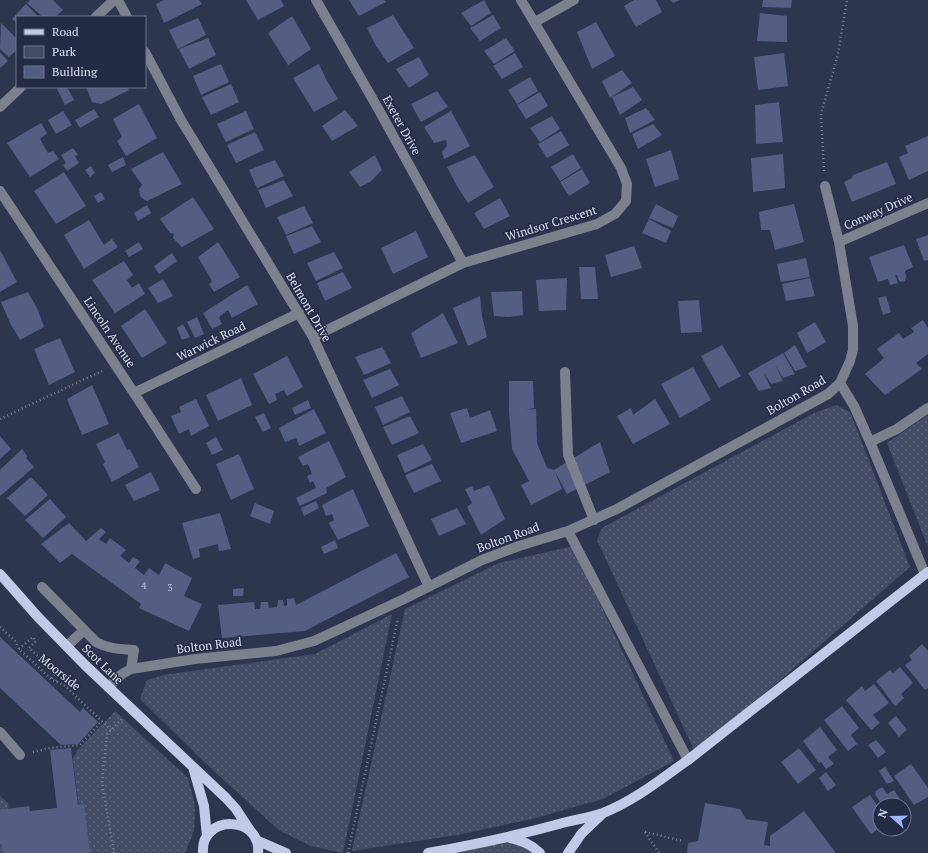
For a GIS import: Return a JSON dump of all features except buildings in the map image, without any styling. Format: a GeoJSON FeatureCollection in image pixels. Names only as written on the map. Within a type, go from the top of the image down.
{"type":"FeatureCollection","features":[{"type":"Feature","properties":{"kind":"main road","name":"Bolton Road"},"geometry":{"type":"LineString","coordinates":[[428,853],[508,837],[603,812],[628,800],[654,785],[688,760],[926,573]]}},
{"type":"Feature","properties":{"kind":"main road","name":"Scot Lane"},"geometry":{"type":"LineString","coordinates":[[0,574],[67,646],[108,687],[236,809],[254,836]]}},
{"type":"Feature","properties":{"kind":"main road"},"geometry":{"type":"LineString","coordinates":[[193,767],[204,806],[207,836]]}},
{"type":"Feature","properties":{"kind":"main road","name":"Bolton Road"},"geometry":{"type":"LineString","coordinates":[[568,853],[582,833],[603,812]]}},
{"type":"Feature","properties":{"kind":"main road"},"geometry":{"type":"LineString","coordinates":[[202,852],[207,836],[212,830],[220,825],[228,823],[237,824],[244,827],[254,836],[286,853]]}},
{"type":"Feature","properties":{"kind":"main road"},"geometry":{"type":"LineString","coordinates":[[254,836],[258,853]]}},
{"type":"Feature","properties":{"kind":"main road"},"geometry":{"type":"LineString","coordinates":[[508,837],[524,841],[540,853]]}},
{"type":"Feature","properties":{"kind":"street"},"geometry":{"type":"LineString","coordinates":[[97,16],[114,0]]}},
{"type":"Feature","properties":{"kind":"street"},"geometry":{"type":"LineString","coordinates":[[118,0],[126,16]]}},
{"type":"Feature","properties":{"kind":"street","name":"Exeter Drive"},"geometry":{"type":"LineString","coordinates":[[316,0],[380,112],[463,263]]}},
{"type":"Feature","properties":{"kind":"street","name":"Windsor Crescent"},"geometry":{"type":"LineString","coordinates":[[313,337],[463,263],[597,224],[615,214],[626,202],[627,184],[621,168],[521,0]]}},
{"type":"Feature","properties":{"kind":"street"},"geometry":{"type":"LineString","coordinates":[[534,22],[574,0]]}},
{"type":"Feature","properties":{"kind":"street","name":"Belmont Drive"},"geometry":{"type":"LineString","coordinates":[[146,54],[181,120],[313,337],[429,587]]}},
{"type":"Feature","properties":{"kind":"street"},"geometry":{"type":"LineString","coordinates":[[0,107],[20,88]]}},
{"type":"Feature","properties":{"kind":"street"},"geometry":{"type":"LineString","coordinates":[[825,186],[838,242],[854,338],[850,361],[840,383]]}},
{"type":"Feature","properties":{"kind":"street","name":"Lincoln Avenue"},"geometry":{"type":"LineString","coordinates":[[0,191],[116,364],[196,489]]}},
{"type":"Feature","properties":{"kind":"street","name":"Conway Drive"},"geometry":{"type":"LineString","coordinates":[[838,242],[928,203]]}},
{"type":"Feature","properties":{"kind":"street","name":"Warwick Road"},"geometry":{"type":"LineString","coordinates":[[134,393],[299,313]]}},
{"type":"Feature","properties":{"kind":"street"},"geometry":{"type":"LineString","coordinates":[[565,372],[568,455],[594,520]]}},
{"type":"Feature","properties":{"kind":"street","name":"Bolton Road"},"geometry":{"type":"LineString","coordinates":[[108,687],[122,674],[131,669],[195,659],[276,651],[314,641],[429,587],[482,560],[519,546],[568,531],[617,509],[828,394],[840,383],[854,406],[926,573]]}},
{"type":"Feature","properties":{"kind":"street"},"geometry":{"type":"LineString","coordinates":[[870,442],[897,429],[928,408]]}},
{"type":"Feature","properties":{"kind":"street"},"geometry":{"type":"LineString","coordinates":[[568,531],[688,760]]}},
{"type":"Feature","properties":{"kind":"street"},"geometry":{"type":"LineString","coordinates":[[42,587],[96,642],[102,646],[134,650],[131,669]]}},
{"type":"Feature","properties":{"kind":"street"},"geometry":{"type":"LineString","coordinates":[[67,646],[84,630]]}},
{"type":"Feature","properties":{"kind":"street"},"geometry":{"type":"LineString","coordinates":[[0,732],[20,755]]}},
{"type":"Feature","properties":{"kind":"path"},"geometry":{"type":"LineString","coordinates":[[825,186],[821,114],[838,54],[847,0]]}},
{"type":"Feature","properties":{"kind":"path"},"geometry":{"type":"LineString","coordinates":[[0,419],[116,364]]}},
{"type":"Feature","properties":{"kind":"path"},"geometry":{"type":"LineString","coordinates":[[348,853],[402,600]]}},
{"type":"Feature","properties":{"kind":"path","name":"Moorside"},"geometry":{"type":"LineString","coordinates":[[0,627],[51,679],[64,685],[111,730]]}},
{"type":"Feature","properties":{"kind":"path"},"geometry":{"type":"LineString","coordinates":[[20,649],[33,637],[36,641],[29,648],[56,674],[51,679]]}},
{"type":"Feature","properties":{"kind":"path"},"geometry":{"type":"LineString","coordinates":[[56,681],[64,673]]}},
{"type":"Feature","properties":{"kind":"path"},"geometry":{"type":"LineString","coordinates":[[114,853],[102,783],[107,734],[131,709]]}},
{"type":"Feature","properties":{"kind":"path"},"geometry":{"type":"LineString","coordinates":[[20,755],[50,748],[80,745],[102,721]]}},
{"type":"Feature","properties":{"kind":"path"},"geometry":{"type":"LineString","coordinates":[[659,853],[645,832],[683,841]]}},
{"type":"Feature","properties":{"kind":"green space"},"geometry":{"type":"Polygon","coordinates":[[[836,405],[850,412],[910,567],[748,708],[694,750],[597,540],[602,528],[814,413],[836,405]]]}},
{"type":"Feature","properties":{"kind":"green space"},"geometry":{"type":"Polygon","coordinates":[[[928,415],[928,547],[887,443],[928,415]]]}},
{"type":"Feature","properties":{"kind":"green space"},"geometry":{"type":"Polygon","coordinates":[[[573,546],[674,761],[603,799],[532,819],[457,835],[352,851],[405,609],[499,563],[573,546]]]}},
{"type":"Feature","properties":{"kind":"green space"},"geometry":{"type":"Polygon","coordinates":[[[392,614],[343,853],[311,846],[280,831],[205,763],[140,699],[147,680],[163,675],[315,654],[392,614]]]}},
{"type":"Feature","properties":{"kind":"green space"},"geometry":{"type":"Polygon","coordinates":[[[115,711],[188,778],[195,805],[194,831],[185,853],[79,853],[81,825],[73,759],[77,751],[115,711]]]}},
{"type":"Feature","properties":{"kind":"green space"},"geometry":{"type":"Polygon","coordinates":[[[0,796],[8,803],[10,824],[8,853],[0,853],[0,796]]]}},
{"type":"Feature","properties":{"kind":"green space"},"geometry":{"type":"Polygon","coordinates":[[[508,837],[540,853],[428,853],[508,837]]]}}]}
